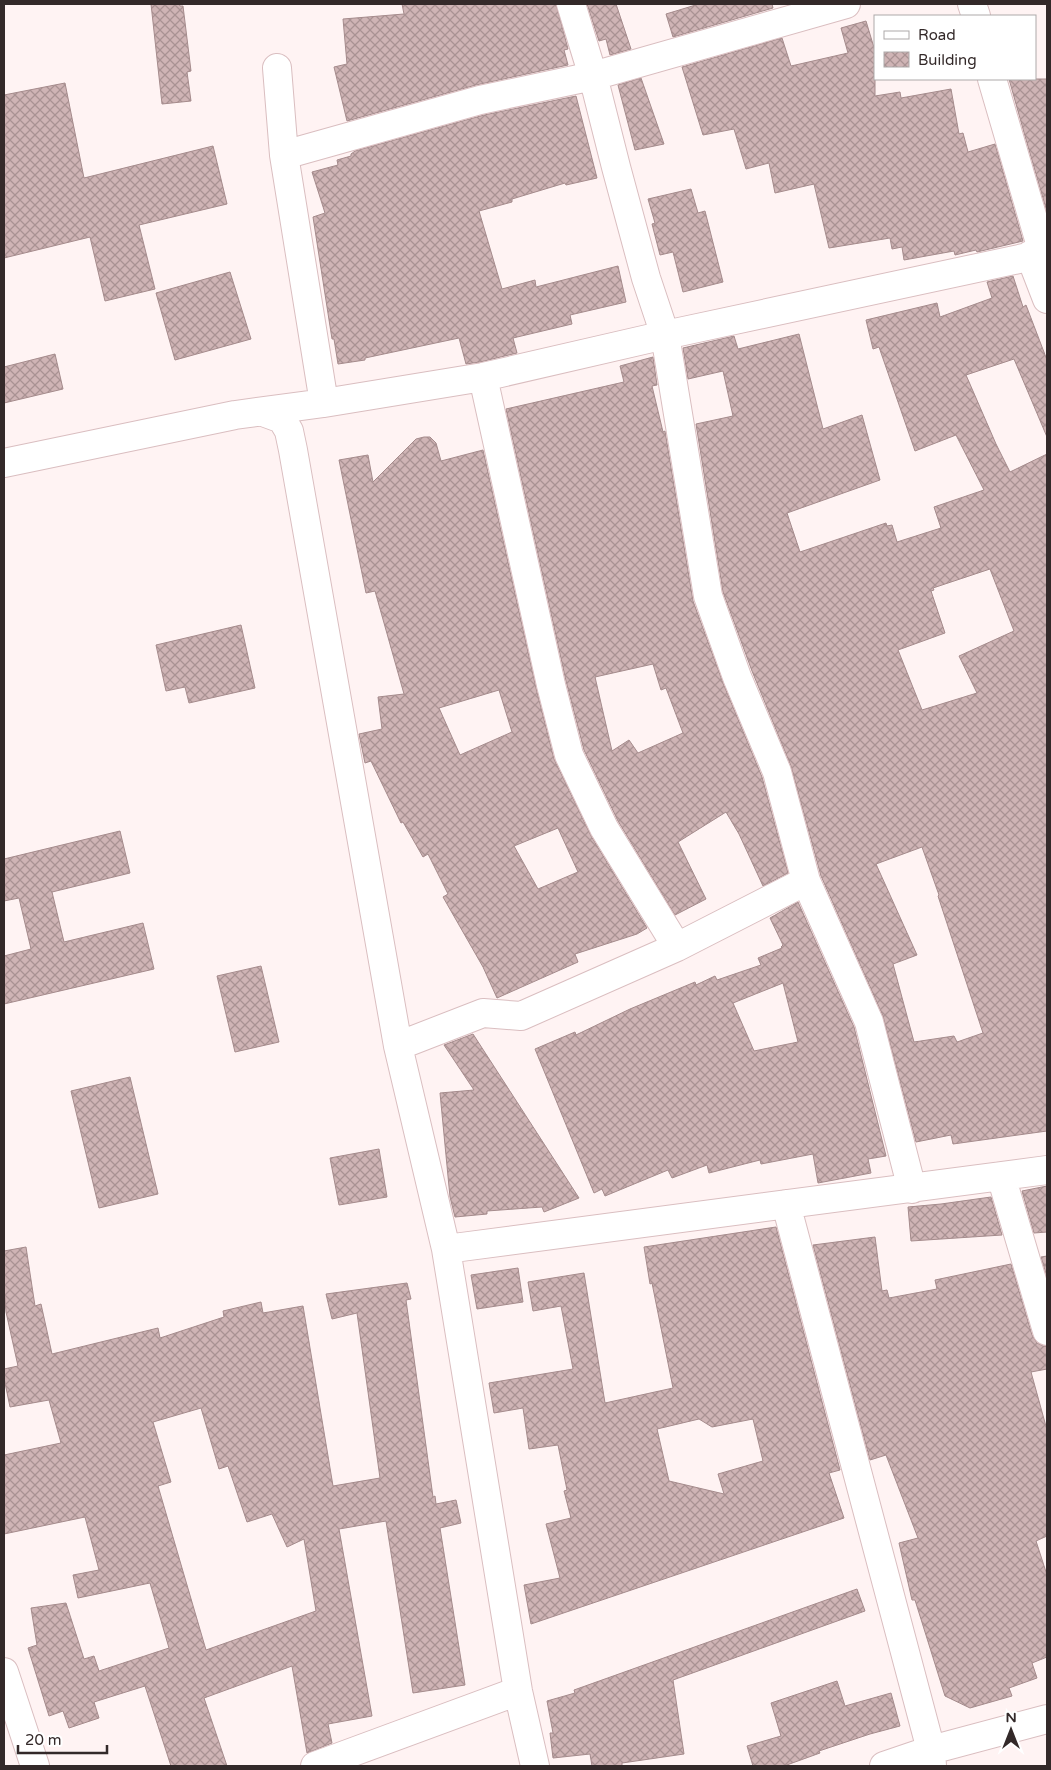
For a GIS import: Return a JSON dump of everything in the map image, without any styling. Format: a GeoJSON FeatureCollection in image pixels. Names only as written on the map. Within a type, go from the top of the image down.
{"type":"FeatureCollection","features":[{"type":"Feature","properties":{"kind":"street"},"geometry":{"type":"LineString","coordinates":[[571,4],[594,76],[616,167],[644,269],[665,335],[708,596],[737,678],[777,772],[806,881],[869,1022],[912,1189]]}},
{"type":"Feature","properties":{"kind":"street"},"geometry":{"type":"LineString","coordinates":[[284,155],[480,100],[594,76],[846,4]]}},
{"type":"Feature","properties":{"kind":"street"},"geometry":{"type":"LineString","coordinates":[[277,68],[284,155],[324,403]]}},
{"type":"Feature","properties":{"kind":"street"},"geometry":{"type":"LineString","coordinates":[[992,80],[1040,254],[1047,299]]}},
{"type":"Feature","properties":{"kind":"street"},"geometry":{"type":"LineString","coordinates":[[4,463],[235,415],[324,403],[483,377],[665,335],[1040,254]]}},
{"type":"Feature","properties":{"kind":"street"},"geometry":{"type":"LineString","coordinates":[[483,377],[551,685],[569,755],[604,828],[677,946]]}},
{"type":"Feature","properties":{"kind":"street"},"geometry":{"type":"LineString","coordinates":[[263,412],[282,419],[289,431],[398,1046],[446,1249],[518,1690],[535,1766]]}},
{"type":"Feature","properties":{"kind":"street"},"geometry":{"type":"LineString","coordinates":[[398,1046],[483,1013],[520,1016],[677,946],[806,881]]}},
{"type":"Feature","properties":{"kind":"street"},"geometry":{"type":"LineString","coordinates":[[446,1249],[1047,1170]]}},
{"type":"Feature","properties":{"kind":"street"},"geometry":{"type":"LineString","coordinates":[[1001,1176],[1047,1331]]}},
{"type":"Feature","properties":{"kind":"street"},"geometry":{"type":"LineString","coordinates":[[786,1204],[932,1758]]}},
{"type":"Feature","properties":{"kind":"street"},"geometry":{"type":"LineString","coordinates":[[4,1672],[35,1766]]}},
{"type":"Feature","properties":{"kind":"street"},"geometry":{"type":"LineString","coordinates":[[315,1766],[518,1690]]}},
{"type":"Feature","properties":{"kind":"street"},"geometry":{"type":"LineString","coordinates":[[884,1766],[932,1758],[1047,1719]]}},
{"type":"Feature","properties":{"kind":"building"},"geometry":{"type":"Polygon","coordinates":[[[151,4],[179,4],[183,6],[191,71],[187,72],[191,101],[162,104],[151,4]]]}},
{"type":"Feature","properties":{"kind":"building"},"geometry":{"type":"Polygon","coordinates":[[[402,4],[556,4],[568,49],[564,50],[568,65],[476,85],[347,121],[334,67],[347,64],[343,19],[404,14],[402,4]]]}},
{"type":"Feature","properties":{"kind":"building"},"geometry":{"type":"Polygon","coordinates":[[[587,4],[616,4],[631,49],[610,55],[606,39],[599,41],[587,4]]]}},
{"type":"Feature","properties":{"kind":"building"},"geometry":{"type":"Polygon","coordinates":[[[699,4],[772,4],[773,8],[673,37],[666,14],[699,4]]]}},
{"type":"Feature","properties":{"kind":"building"},"geometry":{"type":"Polygon","coordinates":[[[866,21],[874,48],[875,96],[900,92],[901,98],[951,89],[959,134],[963,133],[968,152],[995,144],[1023,241],[977,252],[976,250],[955,255],[954,251],[904,260],[902,247],[892,249],[890,238],[829,248],[814,184],[775,193],[769,163],[746,169],[734,129],[703,135],[682,67],[782,38],[791,66],[848,53],[841,28],[866,21]]]}},
{"type":"Feature","properties":{"kind":"building"},"geometry":{"type":"Polygon","coordinates":[[[641,78],[664,144],[635,150],[618,85],[641,78]]]}},
{"type":"Feature","properties":{"kind":"building"},"geometry":{"type":"Polygon","coordinates":[[[1047,79],[1047,212],[1009,80],[1047,79]]]}},
{"type":"Feature","properties":{"kind":"building"},"geometry":{"type":"Polygon","coordinates":[[[65,83],[84,178],[213,146],[227,204],[139,225],[155,289],[105,301],[90,237],[4,258],[4,95],[65,83]]]}},
{"type":"Feature","properties":{"kind":"building"},"geometry":{"type":"Polygon","coordinates":[[[576,96],[597,178],[566,185],[565,183],[512,199],[512,202],[479,211],[502,289],[535,280],[536,287],[618,266],[626,302],[570,315],[572,324],[513,338],[517,353],[480,362],[466,364],[459,338],[365,358],[365,360],[338,364],[334,339],[332,339],[313,217],[325,213],[312,172],[338,165],[337,160],[351,156],[355,151],[484,115],[576,96]]]}},
{"type":"Feature","properties":{"kind":"building"},"geometry":{"type":"Polygon","coordinates":[[[691,189],[698,213],[705,211],[723,282],[683,292],[673,252],[660,255],[652,224],[655,223],[648,199],[691,189]]]}},
{"type":"Feature","properties":{"kind":"building"},"geometry":{"type":"Polygon","coordinates":[[[230,272],[251,339],[175,360],[156,293],[230,272]]]}},
{"type":"Feature","properties":{"kind":"building"},"geometry":{"type":"Polygon","coordinates":[[[1013,276],[1023,307],[1026,305],[1047,360],[1047,437],[1014,359],[966,375],[1010,472],[1047,454],[1047,1131],[953,1144],[951,1135],[916,1142],[883,1016],[821,876],[791,766],[752,671],[723,592],[696,424],[733,416],[723,371],[688,379],[683,348],[734,336],[738,349],[799,334],[823,429],[862,415],[880,480],[787,513],[800,552],[886,523],[887,526],[892,525],[897,542],[941,528],[934,507],[984,490],[956,435],[915,451],[879,347],[873,349],[866,320],[937,303],[940,317],[992,298],[987,282],[1013,276]],[[990,569],[933,588],[934,590],[931,591],[945,633],[898,650],[922,710],[977,693],[959,656],[1014,631],[990,569]],[[922,847],[876,864],[917,955],[893,964],[914,1042],[954,1036],[957,1042],[983,1033],[922,847]]]}},
{"type":"Feature","properties":{"kind":"building"},"geometry":{"type":"Polygon","coordinates":[[[55,354],[63,389],[4,403],[4,367],[55,354]]]}},
{"type":"Feature","properties":{"kind":"building"},"geometry":{"type":"Polygon","coordinates":[[[653,357],[657,385],[652,386],[663,432],[665,431],[693,601],[723,683],[762,777],[788,873],[763,886],[739,834],[726,812],[678,842],[706,899],[675,915],[618,821],[584,750],[566,681],[506,409],[624,382],[620,366],[653,357]],[[653,664],[595,677],[612,751],[629,740],[638,753],[683,733],[666,688],[661,690],[653,664]]]}},
{"type":"Feature","properties":{"kind":"building"},"geometry":{"type":"Polygon","coordinates":[[[430,437],[436,443],[441,461],[483,450],[536,688],[554,759],[591,836],[647,928],[637,934],[575,954],[578,962],[497,998],[483,967],[443,897],[448,894],[428,854],[423,857],[403,822],[401,823],[371,761],[365,763],[359,734],[382,729],[378,697],[404,694],[375,591],[366,593],[339,460],[368,455],[373,482],[416,439],[430,437]],[[499,690],[439,708],[460,755],[512,732],[499,690]],[[558,828],[514,846],[538,889],[578,872],[558,828]]]}},
{"type":"Feature","properties":{"kind":"building"},"geometry":{"type":"Polygon","coordinates":[[[241,625],[255,688],[189,703],[185,687],[166,691],[156,645],[241,625]]]}},
{"type":"Feature","properties":{"kind":"building"},"geometry":{"type":"Polygon","coordinates":[[[120,831],[130,873],[52,892],[64,942],[143,923],[154,969],[4,1004],[4,956],[31,949],[19,898],[4,901],[4,859],[120,831]]]}},
{"type":"Feature","properties":{"kind":"building"},"geometry":{"type":"Polygon","coordinates":[[[798,902],[854,1027],[886,1156],[868,1159],[871,1173],[818,1183],[813,1154],[761,1164],[760,1160],[709,1173],[707,1165],[672,1178],[668,1170],[605,1196],[602,1189],[594,1193],[535,1049],[575,1032],[576,1035],[630,1009],[695,982],[696,985],[715,976],[717,980],[761,965],[758,958],[782,948],[783,945],[770,918],[798,902]],[[783,983],[733,1003],[754,1051],[798,1042],[783,983]]]}},
{"type":"Feature","properties":{"kind":"building"},"geometry":{"type":"Polygon","coordinates":[[[261,966],[279,1042],[235,1052],[217,976],[261,966]]]}},
{"type":"Feature","properties":{"kind":"building"},"geometry":{"type":"Polygon","coordinates":[[[473,1034],[579,1198],[544,1212],[542,1207],[487,1211],[487,1214],[455,1217],[450,1197],[440,1093],[474,1090],[444,1045],[473,1034]]]}},
{"type":"Feature","properties":{"kind":"building"},"geometry":{"type":"Polygon","coordinates":[[[130,1077],[158,1194],[99,1208],[71,1091],[130,1077]]]}},
{"type":"Feature","properties":{"kind":"building"},"geometry":{"type":"Polygon","coordinates":[[[379,1149],[387,1197],[339,1205],[330,1158],[379,1149]]]}},
{"type":"Feature","properties":{"kind":"building"},"geometry":{"type":"Polygon","coordinates":[[[1047,1186],[1047,1232],[1034,1233],[1022,1191],[1047,1186]]]}},
{"type":"Feature","properties":{"kind":"building"},"geometry":{"type":"Polygon","coordinates":[[[991,1197],[1002,1235],[911,1241],[908,1207],[991,1197]]]}},
{"type":"Feature","properties":{"kind":"building"},"geometry":{"type":"Polygon","coordinates":[[[776,1227],[840,1470],[829,1473],[844,1518],[531,1624],[524,1585],[560,1578],[546,1524],[571,1518],[564,1491],[567,1490],[558,1445],[529,1449],[523,1408],[494,1413],[489,1383],[573,1369],[561,1306],[533,1311],[528,1282],[584,1273],[605,1403],[673,1388],[652,1283],[650,1284],[644,1247],[776,1227]],[[699,1419],[657,1429],[669,1481],[724,1494],[718,1474],[763,1461],[753,1419],[712,1427],[699,1419]]]}},
{"type":"Feature","properties":{"kind":"building"},"geometry":{"type":"Polygon","coordinates":[[[875,1237],[882,1291],[887,1290],[889,1298],[937,1289],[935,1280],[1011,1264],[1032,1335],[1037,1343],[1047,1346],[1047,1369],[1031,1372],[1047,1430],[1047,1536],[1036,1541],[1047,1575],[1047,1657],[1032,1663],[1037,1678],[1009,1688],[1012,1696],[970,1708],[945,1696],[915,1600],[912,1600],[899,1543],[918,1538],[886,1455],[870,1460],[813,1245],[875,1237]]]}},
{"type":"Feature","properties":{"kind":"building"},"geometry":{"type":"Polygon","coordinates":[[[26,1247],[35,1306],[41,1304],[52,1354],[158,1328],[160,1338],[224,1317],[223,1311],[261,1302],[263,1313],[303,1306],[333,1486],[380,1478],[357,1313],[332,1319],[326,1294],[407,1283],[411,1299],[406,1300],[433,1497],[435,1496],[436,1504],[456,1500],[461,1523],[440,1528],[465,1685],[413,1693],[386,1521],[339,1529],[372,1716],[328,1724],[332,1743],[307,1753],[292,1666],[204,1698],[227,1766],[171,1766],[145,1686],[94,1702],[99,1718],[69,1728],[63,1711],[49,1716],[28,1648],[37,1645],[31,1608],[66,1603],[84,1659],[94,1656],[99,1671],[169,1648],[150,1583],[78,1598],[73,1575],[99,1570],[85,1517],[4,1534],[4,1455],[61,1443],[49,1400],[10,1407],[4,1369],[18,1366],[6,1312],[4,1251],[26,1247]],[[201,1408],[153,1422],[171,1482],[158,1486],[206,1650],[316,1611],[304,1539],[287,1547],[272,1514],[247,1522],[228,1466],[219,1469],[201,1408]]]}},
{"type":"Feature","properties":{"kind":"building"},"geometry":{"type":"Polygon","coordinates":[[[1047,1256],[1047,1277],[1041,1257],[1047,1256]]]}},
{"type":"Feature","properties":{"kind":"building"},"geometry":{"type":"Polygon","coordinates":[[[518,1268],[523,1302],[477,1309],[471,1275],[518,1268]]]}},
{"type":"Feature","properties":{"kind":"building"},"geometry":{"type":"Polygon","coordinates":[[[857,1589],[865,1611],[673,1680],[684,1754],[622,1763],[622,1766],[592,1766],[590,1754],[553,1758],[550,1733],[553,1733],[547,1701],[575,1693],[574,1690],[857,1589]]]}},
{"type":"Feature","properties":{"kind":"building"},"geometry":{"type":"Polygon","coordinates":[[[837,1681],[845,1706],[891,1693],[900,1726],[819,1751],[820,1753],[784,1766],[753,1766],[747,1746],[781,1736],[771,1703],[837,1681]]]}}]}
